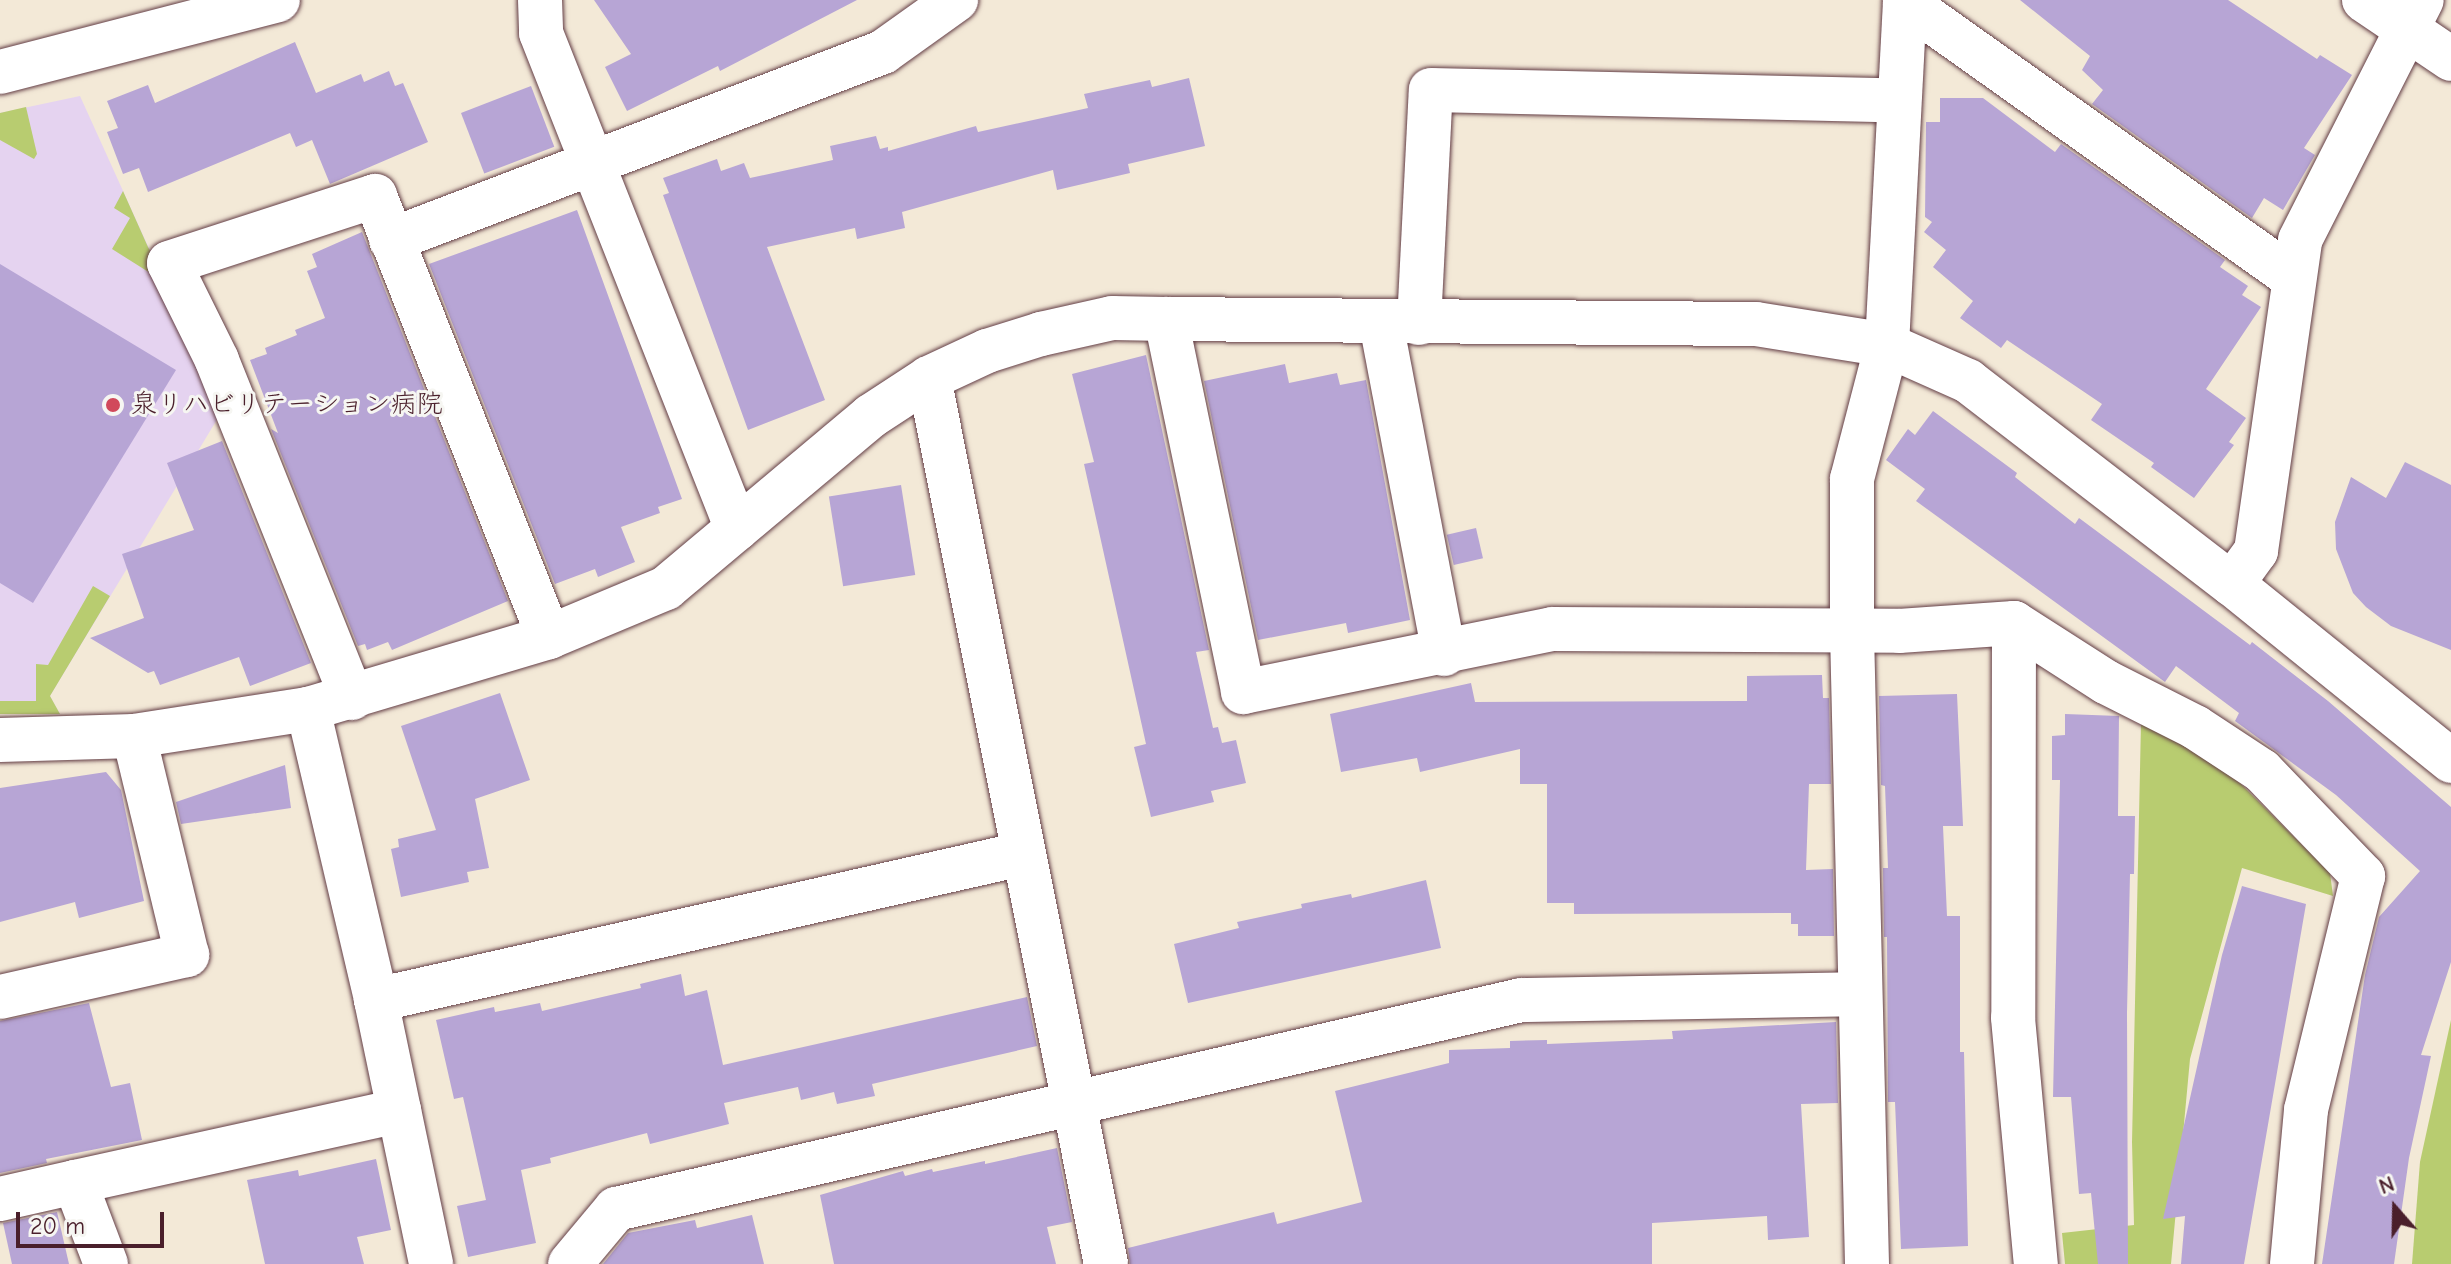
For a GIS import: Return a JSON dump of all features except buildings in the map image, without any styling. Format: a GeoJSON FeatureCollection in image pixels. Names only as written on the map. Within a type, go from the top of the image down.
{"type":"FeatureCollection","features":[{"type":"Feature","properties":{"kind":"street"},"geometry":{"type":"LineString","coordinates":[[540,0],[541,33],[737,529]]}},
{"type":"Feature","properties":{"kind":"street"},"geometry":{"type":"LineString","coordinates":[[391,240],[883,52],[956,0]]}},
{"type":"Feature","properties":{"kind":"street"},"geometry":{"type":"LineString","coordinates":[[2364,0],[2415,15],[2451,59]]}},
{"type":"Feature","properties":{"kind":"street"},"geometry":{"type":"LineString","coordinates":[[1905,1],[2294,278]]}},
{"type":"Feature","properties":{"kind":"street"},"geometry":{"type":"LineString","coordinates":[[1867,1264],[1852,631],[1852,479],[1887,345],[1905,1]]}},
{"type":"Feature","properties":{"kind":"street"},"geometry":{"type":"LineString","coordinates":[[0,72],[256,3]]}},
{"type":"Feature","properties":{"kind":"street"},"geometry":{"type":"LineString","coordinates":[[2232,584],[2256,551],[2300,240],[2415,15]]}},
{"type":"Feature","properties":{"kind":"street"},"geometry":{"type":"LineString","coordinates":[[1444,654],[1400,323],[1431,90],[1899,101]]}},
{"type":"Feature","properties":{"kind":"street"},"geometry":{"type":"LineString","coordinates":[[352,698],[217,360],[169,263],[375,196],[549,637]]}},
{"type":"Feature","properties":{"kind":"street"},"geometry":{"type":"LineString","coordinates":[[0,740],[134,736],[308,709],[549,637],[666,588],[871,416],[929,378],[987,351],[1041,334],[1112,318],[1756,324],[1887,345],[1968,381],[2232,584],[2451,761]]}},
{"type":"Feature","properties":{"kind":"street"},"geometry":{"type":"LineString","coordinates":[[1166,319],[1243,692],[1444,654],[1552,629],[1852,631],[2014,623],[2106,682],[2195,727],[2262,771],[2363,876],[2306,1110],[2292,1264]]}},
{"type":"Feature","properties":{"kind":"street"},"geometry":{"type":"LineString","coordinates":[[929,378],[1106,1264]]}},
{"type":"Feature","properties":{"kind":"street"},"geometry":{"type":"LineString","coordinates":[[2014,623],[2013,1018],[2036,1264]]}},
{"type":"Feature","properties":{"kind":"street"},"geometry":{"type":"LineString","coordinates":[[308,709],[376,1000],[431,1264]]}},
{"type":"Feature","properties":{"kind":"street"},"geometry":{"type":"LineString","coordinates":[[0,997],[187,955],[134,736]]}},
{"type":"Feature","properties":{"kind":"street"},"geometry":{"type":"LineString","coordinates":[[376,1000],[1022,854]]}},
{"type":"Feature","properties":{"kind":"street"},"geometry":{"type":"LineString","coordinates":[[570,1264],[616,1209],[1521,1000],[1860,994]]}},
{"type":"Feature","properties":{"kind":"street"},"geometry":{"type":"LineString","coordinates":[[0,1199],[399,1111]]}},
{"type":"Feature","properties":{"kind":"street"},"geometry":{"type":"LineString","coordinates":[[75,1182],[106,1264]]}},
{"type":"Feature","properties":{"kind":"shaded area","name":"泉リハビリテーション病院"},"geometry":{"type":"Polygon","coordinates":[[[80,96],[148,246],[212,362],[227,403],[50,696],[60,714],[0,714],[0,113],[80,96]]]}},
{"type":"Feature","properties":{"kind":"green space"},"geometry":{"type":"Polygon","coordinates":[[[26,107],[37,154],[34,159],[0,140],[0,113],[26,107]]]}},
{"type":"Feature","properties":{"kind":"green space"},"geometry":{"type":"Polygon","coordinates":[[[123,191],[148,247],[212,362],[213,388],[158,278],[112,249],[130,218],[114,208],[123,191]]]}},
{"type":"Feature","properties":{"kind":"green space"},"geometry":{"type":"Polygon","coordinates":[[[93,586],[110,596],[50,696],[60,714],[0,714],[0,701],[36,701],[36,664],[48,665],[93,586]]]}},
{"type":"Feature","properties":{"kind":"green space"},"geometry":{"type":"Polygon","coordinates":[[[2141,723],[2191,748],[2241,784],[2330,873],[2333,896],[2242,868],[2190,1059],[2171,1264],[2065,1264],[2062,1233],[2134,1225],[2132,1142],[2141,723]]]}},
{"type":"Feature","properties":{"kind":"green space"},"geometry":{"type":"Polygon","coordinates":[[[2451,1020],[2451,1264],[2412,1264],[2420,1162],[2451,1020]]]}},
{"type":"Feature","properties":{"kind":"place","name":"泉リハビリテーション病院"},"geometry":{"type":"Point","coordinates":[113,405]}}]}
